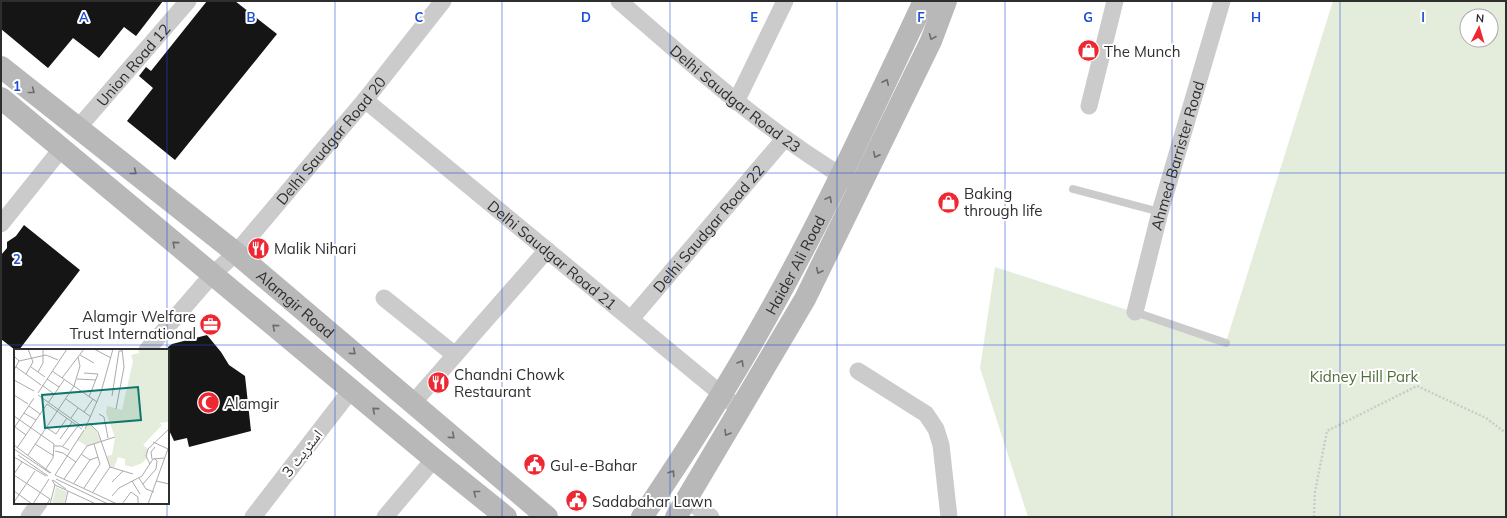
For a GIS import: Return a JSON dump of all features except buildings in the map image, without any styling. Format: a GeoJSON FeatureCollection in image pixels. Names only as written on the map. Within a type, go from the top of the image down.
{"type":"FeatureCollection","features":[{"type":"Feature","properties":{"kind":"street","name":"Union Road 12"},"geometry":{"type":"LineString","coordinates":[[78,128],[188,1]]}},
{"type":"Feature","properties":{"kind":"street","name":"Delhi Saudgar Road 20"},"geometry":{"type":"LineString","coordinates":[[148,349],[212,275],[236,253],[365,100],[443,1]]}},
{"type":"Feature","properties":{"kind":"street","name":"Delhi Saudgar Road 23"},"geometry":{"type":"LineString","coordinates":[[618,1],[736,102],[785,138],[860,187]]}},
{"type":"Feature","properties":{"kind":"street"},"geometry":{"type":"LineString","coordinates":[[736,102],[785,1]]}},
{"type":"Feature","properties":{"kind":"street","name":"Haider Ali Road"},"geometry":{"type":"LineString","coordinates":[[642,517],[723,394],[774,304],[841,176],[924,1]]}},
{"type":"Feature","properties":{"kind":"street","name":"Haider Ali Road"},"geometry":{"type":"LineString","coordinates":[[681,509],[805,299],[931,41],[946,1]]}},
{"type":"Feature","properties":{"kind":"street"},"geometry":{"type":"LineString","coordinates":[[1089,106],[1115,1]]}},
{"type":"Feature","properties":{"kind":"street","name":"Ahmed Barrister Road"},"geometry":{"type":"LineString","coordinates":[[1134,312],[1160,212],[1222,1]]}},
{"type":"Feature","properties":{"kind":"street","name":"Alamgir Road"},"geometry":{"type":"LineString","coordinates":[[1,67],[236,253],[547,517]]}},
{"type":"Feature","properties":{"kind":"street","name":"Alamgir Road"},"geometry":{"type":"LineString","coordinates":[[1,98],[212,275],[506,517]]}},
{"type":"Feature","properties":{"kind":"street","name":"Delhi Saudgar Road 21"},"geometry":{"type":"LineString","coordinates":[[365,100],[723,394],[740,410]]}},
{"type":"Feature","properties":{"kind":"street","name":"Delhi Saudgar Road 22"},"geometry":{"type":"LineString","coordinates":[[631,319],[785,138]]}},
{"type":"Feature","properties":{"kind":"street"},"geometry":{"type":"LineString","coordinates":[[1,224],[62,148]]}},
{"type":"Feature","properties":{"kind":"street"},"geometry":{"type":"LineString","coordinates":[[413,403],[547,250]]}},
{"type":"Feature","properties":{"kind":"street"},"geometry":{"type":"LineString","coordinates":[[384,298],[455,355]]}},
{"type":"Feature","properties":{"kind":"street"},"geometry":{"type":"LineString","coordinates":[[858,371],[926,414],[936,429],[941,445],[949,517]]}},
{"type":"Feature","properties":{"kind":"street","name":"اسٹریٹ 3"},"geometry":{"type":"LineString","coordinates":[[253,517],[351,390]]}},
{"type":"Feature","properties":{"kind":"street"},"geometry":{"type":"LineString","coordinates":[[385,517],[434,459]]}},
{"type":"Feature","properties":{"kind":"street"},"geometry":{"type":"LineString","coordinates":[[681,509],[711,517]]}},
{"type":"Feature","properties":{"kind":"lane"},"geometry":{"type":"LineString","coordinates":[[1072,189],[1160,212]]}},
{"type":"Feature","properties":{"kind":"lane"},"geometry":{"type":"LineString","coordinates":[[1134,312],[1226,343]]}},
{"type":"Feature","properties":{"kind":"path"},"geometry":{"type":"LineString","coordinates":[[1314,517],[1315,492],[1327,431],[1417,386],[1486,418],[1506,433]]}},
{"type":"Feature","properties":{"kind":"green space","name":"Kidney Hill Park"},"geometry":{"type":"Polygon","coordinates":[[[1333,1],[1506,1],[1506,517],[1028,517],[980,368],[995,267],[1226,342],[1333,1]]]}},
{"type":"Feature","properties":{"kind":"place","name":"The Munch"},"geometry":{"type":"Point","coordinates":[1088,51]}},
{"type":"Feature","properties":{"kind":"place","name":"Baking through life"},"geometry":{"type":"Point","coordinates":[949,202]}},
{"type":"Feature","properties":{"kind":"place","name":"Malik Nihari"},"geometry":{"type":"Point","coordinates":[259,248]}},
{"type":"Feature","properties":{"kind":"place","name":"Alamgir Welfare Trust International"},"geometry":{"type":"Point","coordinates":[211,325]}},
{"type":"Feature","properties":{"kind":"place","name":"Chandni Chowk Restaurant"},"geometry":{"type":"Point","coordinates":[438,383]}},
{"type":"Feature","properties":{"kind":"place","name":"Alamgir"},"geometry":{"type":"Point","coordinates":[208,403]}},
{"type":"Feature","properties":{"kind":"place","name":"Gul-e-Bahar"},"geometry":{"type":"Point","coordinates":[534,465]}},
{"type":"Feature","properties":{"kind":"place","name":"Sadabahar Lawn"},"geometry":{"type":"Point","coordinates":[576,501]}}]}
